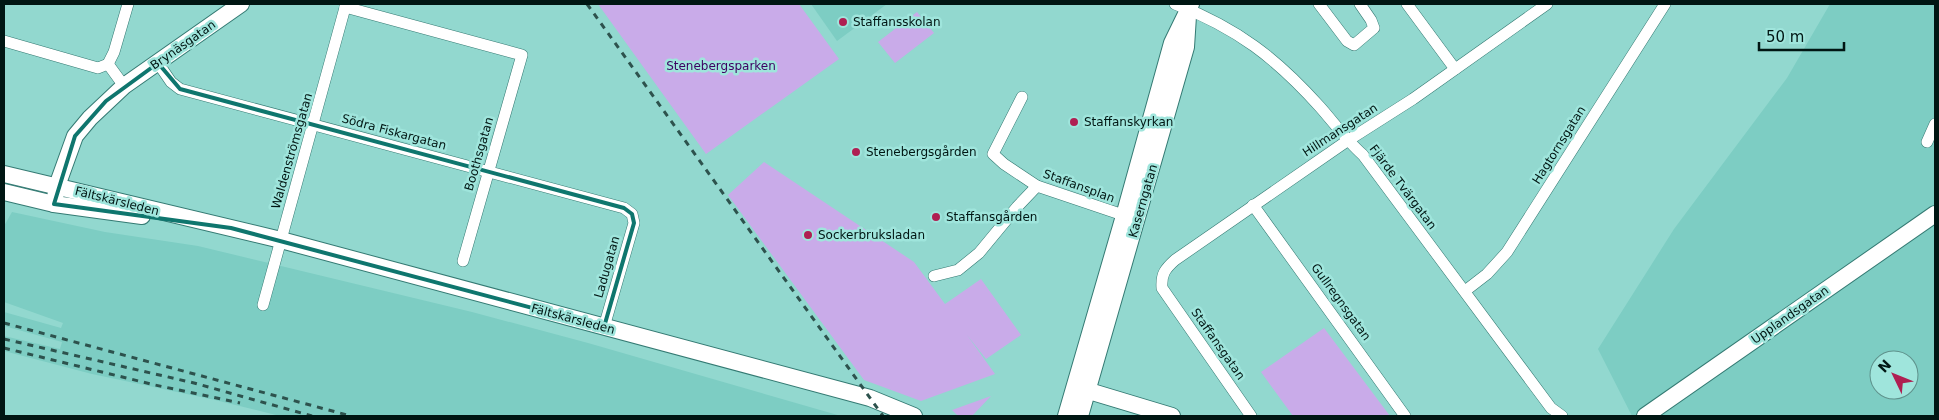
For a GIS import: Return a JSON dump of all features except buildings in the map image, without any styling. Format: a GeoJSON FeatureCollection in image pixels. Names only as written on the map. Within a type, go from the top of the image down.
{"type":"FeatureCollection","features":[{"type":"Feature","properties":{"kind":"main road","name":"Brynäsgatan"},"geometry":{"type":"LineString","coordinates":[[54,204],[57,186],[75,136],[90,118],[124,86],[241,4]]}},
{"type":"Feature","properties":{"kind":"main road","name":"Kaserngatan"},"geometry":{"type":"LineString","coordinates":[[1080,416],[1082,389],[1131,218],[1186,47],[1185,6]]}},
{"type":"Feature","properties":{"kind":"main road","name":"Fältskärsleden"},"geometry":{"type":"LineString","coordinates":[[4,174],[281,240],[870,398],[914,416]]}},
{"type":"Feature","properties":{"kind":"main road","name":"Fältskärsleden"},"geometry":{"type":"LineString","coordinates":[[4,192],[54,204],[230,228]]}},
{"type":"Feature","properties":{"kind":"main road","name":"Upplandsgatan"},"geometry":{"type":"LineString","coordinates":[[1645,416],[1935,214]]}},
{"type":"Feature","properties":{"kind":"main road","name":"Kaserngatan"},"geometry":{"type":"LineString","coordinates":[[1066,416],[1082,389]]}},
{"type":"Feature","properties":{"kind":"main road"},"geometry":{"type":"LineString","coordinates":[[1082,389],[1172,416]]}},
{"type":"Feature","properties":{"kind":"street"},"geometry":{"type":"LineString","coordinates":[[4,41],[98,68],[108,64],[114,52],[128,4]]}},
{"type":"Feature","properties":{"kind":"street"},"geometry":{"type":"LineString","coordinates":[[1319,4],[1347,41],[1354,45],[1374,28],[1360,4]]}},
{"type":"Feature","properties":{"kind":"street"},"geometry":{"type":"LineString","coordinates":[[1407,4],[1455,69]]}},
{"type":"Feature","properties":{"kind":"street","name":"Hillmansgatan"},"geometry":{"type":"LineString","coordinates":[[1162,288],[1161,278],[1164,270],[1175,260],[1347,141],[1413,99],[1548,4]]}},
{"type":"Feature","properties":{"kind":"street","name":"Hagtornsgatan"},"geometry":{"type":"LineString","coordinates":[[1465,291],[1487,274],[1507,252],[1665,4]]}},
{"type":"Feature","properties":{"kind":"street","name":"Boothsgatan"},"geometry":{"type":"LineString","coordinates":[[346,5],[522,55],[463,261]]}},
{"type":"Feature","properties":{"kind":"street","name":"Waldenströmsgatan"},"geometry":{"type":"LineString","coordinates":[[263,305],[346,5]]}},
{"type":"Feature","properties":{"kind":"street","name":"Fjärde Tvärgatan"},"geometry":{"type":"LineString","coordinates":[[1185,6],[1238,34],[1273,60],[1320,108],[1347,141],[1364,155],[1551,408],[1562,416]]}},
{"type":"Feature","properties":{"kind":"street","name":"Södra Fiskargatan"},"geometry":{"type":"LineString","coordinates":[[158,63],[171,82],[180,89],[624,208],[632,214]]}},
{"type":"Feature","properties":{"kind":"street"},"geometry":{"type":"LineString","coordinates":[[108,64],[124,86]]}},
{"type":"Feature","properties":{"kind":"street","name":"Staffansplan"},"geometry":{"type":"LineString","coordinates":[[1022,97],[993,154],[1004,164],[1037,186],[1131,218]]}},
{"type":"Feature","properties":{"kind":"street"},"geometry":{"type":"LineString","coordinates":[[1927,142],[1935,124]]}},
{"type":"Feature","properties":{"kind":"street"},"geometry":{"type":"LineString","coordinates":[[934,276],[958,270],[979,253],[1037,186]]}},
{"type":"Feature","properties":{"kind":"street","name":"Gullregnsgatan"},"geometry":{"type":"LineString","coordinates":[[1253,205],[1405,416]]}},
{"type":"Feature","properties":{"kind":"street","name":"Ladugatan"},"geometry":{"type":"LineString","coordinates":[[604,327],[634,223],[632,214]]}},
{"type":"Feature","properties":{"kind":"street","name":"Staffansgatan"},"geometry":{"type":"LineString","coordinates":[[1162,288],[1251,416]]}},
{"type":"Feature","properties":{"kind":"highlighted area"},"geometry":{"type":"Polygon","coordinates":[[[158,63],[180,89],[624,208],[632,214],[634,223],[604,327],[231,228],[54,204],[75,136],[106,101],[158,63]]]}},
{"type":"Feature","properties":{"kind":"shaded area","name":"Staffansskolan"},"geometry":{"type":"Polygon","coordinates":[[[811,4],[887,4],[837,41],[811,4]]]}},
{"type":"Feature","properties":{"kind":"shaded area"},"geometry":{"type":"Polygon","coordinates":[[[1830,4],[1935,4],[1935,416],[1632,416],[1598,349],[1674,229],[1787,78],[1830,4]]]}},
{"type":"Feature","properties":{"kind":"shaded area"},"geometry":{"type":"Polygon","coordinates":[[[12,212],[105,232],[198,246],[472,312],[588,343],[841,416],[280,416],[92,374],[4,351],[4,336],[60,349],[62,342],[4,326],[4,312],[61,328],[63,323],[4,302],[4,226],[12,212]]]}},
{"type":"Feature","properties":{"kind":"green space","name":"Stenebergsparken"},"geometry":{"type":"Polygon","coordinates":[[[598,4],[799,4],[839,59],[706,154],[598,4]]]}},
{"type":"Feature","properties":{"kind":"green space"},"geometry":{"type":"Polygon","coordinates":[[[917,12],[934,33],[895,63],[878,42],[917,12]]]}},
{"type":"Feature","properties":{"kind":"green space"},"geometry":{"type":"Polygon","coordinates":[[[764,162],[914,262],[945,304],[981,279],[1021,335],[986,359],[967,335],[995,374],[921,401],[864,380],[728,195],[764,162]]]}},
{"type":"Feature","properties":{"kind":"green space"},"geometry":{"type":"Polygon","coordinates":[[[1324,328],[1390,416],[1293,416],[1261,372],[1324,328]]]}},
{"type":"Feature","properties":{"kind":"green space"},"geometry":{"type":"Polygon","coordinates":[[[991,396],[972,416],[958,416],[952,410],[991,396]]]}},
{"type":"Feature","properties":{"kind":"railway"},"geometry":{"type":"LineString","coordinates":[[587,4],[883,416]]}},
{"type":"Feature","properties":{"kind":"railway"},"geometry":{"type":"LineString","coordinates":[[4,323],[351,416]]}},
{"type":"Feature","properties":{"kind":"railway"},"geometry":{"type":"LineString","coordinates":[[4,339],[194,383],[312,416]]}},
{"type":"Feature","properties":{"kind":"railway"},"geometry":{"type":"LineString","coordinates":[[4,348],[155,385],[240,403]]}},
{"type":"Feature","properties":{"kind":"place","name":"Staffansskolan"},"geometry":{"type":"Point","coordinates":[843,22]}},
{"type":"Feature","properties":{"kind":"place","name":"Staffanskyrkan"},"geometry":{"type":"Point","coordinates":[1074,122]}},
{"type":"Feature","properties":{"kind":"place","name":"Stenebergsgården"},"geometry":{"type":"Point","coordinates":[856,152]}},
{"type":"Feature","properties":{"kind":"place","name":"Staffansgården"},"geometry":{"type":"Point","coordinates":[936,217]}},
{"type":"Feature","properties":{"kind":"place","name":"Sockerbruksladan"},"geometry":{"type":"Point","coordinates":[808,235]}}]}
